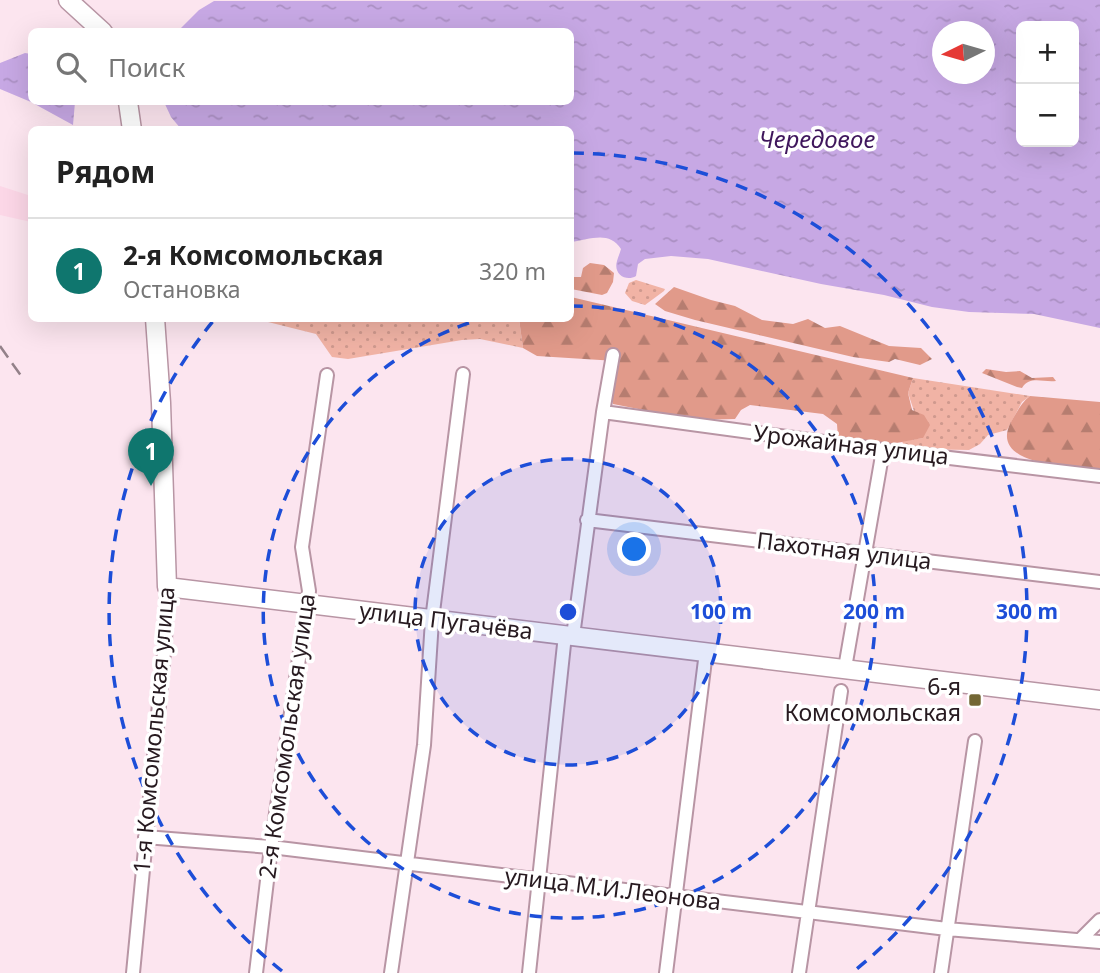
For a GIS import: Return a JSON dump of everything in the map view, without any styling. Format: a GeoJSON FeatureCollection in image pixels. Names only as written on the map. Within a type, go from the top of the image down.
{"type":"FeatureCollection","features":[{"type":"Feature","properties":{"kind":"main road"},"geometry":{"type":"LineString","coordinates":[[68,0],[99,28]]}},
{"type":"Feature","properties":{"kind":"main road"},"geometry":{"type":"LineString","coordinates":[[128,105],[131,126]]}},
{"type":"Feature","properties":{"kind":"main road","name":"1-я Комсомольская улица"},"geometry":{"type":"LineString","coordinates":[[155,322],[161,403],[167,587]]}},
{"type":"Feature","properties":{"kind":"main road","name":"улица Пугачёва"},"geometry":{"type":"LineString","coordinates":[[167,587],[1100,700]]}},
{"type":"Feature","properties":{"kind":"street"},"geometry":{"type":"LineString","coordinates":[[529,973],[569,635],[614,355]]}},
{"type":"Feature","properties":{"kind":"street"},"geometry":{"type":"LineString","coordinates":[[391,973],[424,746],[432,620],[463,374]]}},
{"type":"Feature","properties":{"kind":"street","name":"2-я Комсомольская улица"},"geometry":{"type":"LineString","coordinates":[[256,973],[271,847],[307,605],[309,580],[303,564],[302,547],[327,375]]}},
{"type":"Feature","properties":{"kind":"street","name":"Урожайная улица"},"geometry":{"type":"LineString","coordinates":[[603,412],[1100,476]]}},
{"type":"Feature","properties":{"kind":"street"},"geometry":{"type":"LineString","coordinates":[[845,668],[883,450]]}},
{"type":"Feature","properties":{"kind":"street","name":"Пахотная улица"},"geometry":{"type":"LineString","coordinates":[[587,520],[1100,582]]}},
{"type":"Feature","properties":{"kind":"street","name":"1-я Комсомольская улица"},"geometry":{"type":"LineString","coordinates":[[133,973],[165,642],[167,587]]}},
{"type":"Feature","properties":{"kind":"street"},"geometry":{"type":"LineString","coordinates":[[666,973],[706,652]]}},
{"type":"Feature","properties":{"kind":"street"},"geometry":{"type":"LineString","coordinates":[[799,973],[841,691]]}},
{"type":"Feature","properties":{"kind":"street"},"geometry":{"type":"LineString","coordinates":[[941,973],[975,740]]}},
{"type":"Feature","properties":{"kind":"street","name":"улица М.И.Леонова"},"geometry":{"type":"LineString","coordinates":[[145,837],[271,847],[947,929],[1100,942]]}},
{"type":"Feature","properties":{"kind":"street"},"geometry":{"type":"LineString","coordinates":[[1080,940],[1100,920]]}},
{"type":"Feature","properties":{"kind":"shaded area"},"geometry":{"type":"Polygon","coordinates":[[[0,186],[28,195],[28,221],[0,215],[0,186]]]}},
{"type":"Feature","properties":{"kind":"shaded area"},"geometry":{"type":"Polygon","coordinates":[[[636,280],[665,289],[645,305],[632,301],[625,293],[629,283],[636,280]]]}},
{"type":"Feature","properties":{"kind":"shaded area"},"geometry":{"type":"Polygon","coordinates":[[[268,322],[519,322],[523,348],[480,339],[462,340],[348,359],[332,357],[316,334],[268,322]]]}},
{"type":"Feature","properties":{"kind":"shaded area"},"geometry":{"type":"Polygon","coordinates":[[[913,378],[1030,396],[1022,402],[1007,430],[988,435],[980,444],[969,450],[915,449],[904,446],[902,441],[923,438],[908,393],[913,378]]]}},
{"type":"Feature","properties":{"kind":"green space"},"geometry":{"type":"Polygon","coordinates":[[[590,263],[604,265],[614,273],[607,293],[602,295],[574,290],[574,277],[581,277],[583,268],[590,263]]]}},
{"type":"Feature","properties":{"kind":"green space"},"geometry":{"type":"Polygon","coordinates":[[[674,287],[735,306],[762,320],[793,324],[808,319],[825,328],[840,326],[889,346],[921,348],[932,359],[920,365],[895,359],[889,362],[853,357],[695,320],[665,311],[655,304],[674,287]]]}},
{"type":"Feature","properties":{"kind":"green space"},"geometry":{"type":"Polygon","coordinates":[[[574,298],[913,378],[908,393],[912,410],[924,415],[930,425],[923,438],[880,446],[838,439],[837,424],[823,414],[750,405],[741,410],[735,419],[694,420],[613,404],[611,396],[616,361],[537,356],[523,348],[519,322],[574,322],[574,298]]]}},
{"type":"Feature","properties":{"kind":"green space"},"geometry":{"type":"Polygon","coordinates":[[[986,369],[1020,371],[1032,378],[1053,377],[1056,381],[1033,381],[1022,388],[982,373],[986,369]]]}},
{"type":"Feature","properties":{"kind":"green space"},"geometry":{"type":"Polygon","coordinates":[[[1030,396],[1100,402],[1100,470],[1037,462],[1011,448],[1007,437],[1011,422],[1030,396]]]}},
{"type":"Feature","properties":{"kind":"water","name":"Чередовое"},"geometry":{"type":"Polygon","coordinates":[[[1100,0],[1100,328],[1034,314],[969,312],[932,307],[708,259],[671,256],[645,259],[638,264],[636,276],[621,276],[616,266],[621,249],[616,243],[605,238],[574,242],[574,126],[178,126],[165,105],[574,105],[574,28],[181,28],[199,10],[214,1],[1100,0]]]}},
{"type":"Feature","properties":{"kind":"water"},"geometry":{"type":"Polygon","coordinates":[[[28,54],[28,101],[0,89],[0,63],[28,54]]]}},
{"type":"Feature","properties":{"kind":"water"},"geometry":{"type":"Polygon","coordinates":[[[36,105],[75,105],[73,125],[36,105]]]}},
{"type":"Feature","properties":{"kind":"railway"},"geometry":{"type":"LineString","coordinates":[[0,346],[24,380]]}},
{"type":"Feature","properties":{"kind":"place","name":"2-я Комсомольская"},"geometry":{"type":"Point","coordinates":[151,486]}},
{"type":"Feature","properties":{"kind":"place","name":"6-я Комсомольская"},"geometry":{"type":"Point","coordinates":[975,700]}}]}
